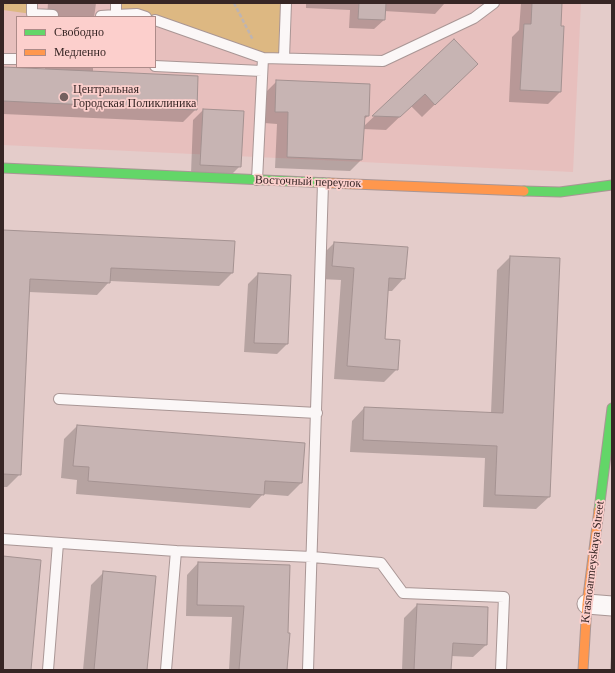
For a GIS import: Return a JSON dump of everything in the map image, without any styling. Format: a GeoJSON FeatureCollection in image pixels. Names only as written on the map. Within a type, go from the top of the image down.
{"type":"FeatureCollection","features":[{"type":"Feature","properties":{"kind":"street","name":"Восточный переулок"},"geometry":{"type":"LineString","coordinates":[[3,168],[560,192],[612,185]]}},
{"type":"Feature","properties":{"kind":"street","name":"Krasnoarmeyskaya Street"},"geometry":{"type":"LineString","coordinates":[[583,670],[587,604],[612,408]]}},
{"type":"Feature","properties":{"kind":"street"},"geometry":{"type":"LineString","coordinates":[[587,604],[612,606]]}},
{"type":"Feature","properties":{"kind":"lane"},"geometry":{"type":"LineString","coordinates":[[32,3],[32,14],[53,15]]}},
{"type":"Feature","properties":{"kind":"lane"},"geometry":{"type":"LineString","coordinates":[[116,3],[116,15]]}},
{"type":"Feature","properties":{"kind":"lane"},"geometry":{"type":"LineString","coordinates":[[284,58],[286,3]]}},
{"type":"Feature","properties":{"kind":"lane"},"geometry":{"type":"LineString","coordinates":[[156,20],[263,58],[383,61],[474,18],[494,3]]}},
{"type":"Feature","properties":{"kind":"lane"},"geometry":{"type":"LineString","coordinates":[[102,16],[137,14],[143,16]]}},
{"type":"Feature","properties":{"kind":"lane"},"geometry":{"type":"LineString","coordinates":[[257,180],[263,58]]}},
{"type":"Feature","properties":{"kind":"lane"},"geometry":{"type":"LineString","coordinates":[[3,59],[16,59]]}},
{"type":"Feature","properties":{"kind":"lane"},"geometry":{"type":"LineString","coordinates":[[156,66],[262,71]]}},
{"type":"Feature","properties":{"kind":"lane"},"geometry":{"type":"LineString","coordinates":[[308,670],[324,183]]}},
{"type":"Feature","properties":{"kind":"lane"},"geometry":{"type":"LineString","coordinates":[[59,398],[317,413]]}},
{"type":"Feature","properties":{"kind":"lane"},"geometry":{"type":"LineString","coordinates":[[3,539],[176,551],[312,557],[382,563],[403,593],[504,597],[501,670]]}},
{"type":"Feature","properties":{"kind":"lane"},"geometry":{"type":"LineString","coordinates":[[48,670],[58,543]]}},
{"type":"Feature","properties":{"kind":"lane"},"geometry":{"type":"LineString","coordinates":[[166,670],[176,551]]}},
{"type":"Feature","properties":{"kind":"path"},"geometry":{"type":"LineString","coordinates":[[234,3],[263,58]]}},
{"type":"Feature","properties":{"kind":"shaded area"},"geometry":{"type":"Polygon","coordinates":[[[3,3],[581,3],[573,172],[3,145],[3,3]]]}},
{"type":"Feature","properties":{"kind":"shaded area"},"geometry":{"type":"Polygon","coordinates":[[[3,3],[32,3],[32,14],[3,10],[3,3]]]}},
{"type":"Feature","properties":{"kind":"shaded area"},"geometry":{"type":"Polygon","coordinates":[[[116,3],[286,3],[284,58],[263,57],[156,17],[156,16],[116,15],[116,3]]]}},
{"type":"Feature","properties":{"kind":"building"},"geometry":{"type":"Polygon","coordinates":[[[359,3],[386,3],[385,20],[358,19],[359,3]]]}},
{"type":"Feature","properties":{"kind":"building"},"geometry":{"type":"Polygon","coordinates":[[[532,3],[562,3],[561,26],[564,26],[561,92],[520,90],[524,24],[531,24],[532,3]]]}},
{"type":"Feature","properties":{"kind":"building"},"geometry":{"type":"Polygon","coordinates":[[[454,39],[478,64],[435,105],[425,94],[400,117],[372,116],[454,39]]]}},
{"type":"Feature","properties":{"kind":"building"},"geometry":{"type":"Polygon","coordinates":[[[3,67],[198,76],[197,110],[3,101],[3,67]]]}},
{"type":"Feature","properties":{"kind":"building"},"geometry":{"type":"Polygon","coordinates":[[[276,80],[370,84],[369,116],[365,116],[362,160],[287,157],[288,112],[275,112],[276,80]]]}},
{"type":"Feature","properties":{"kind":"building"},"geometry":{"type":"Polygon","coordinates":[[[203,109],[244,111],[241,167],[200,165],[203,109]]]}},
{"type":"Feature","properties":{"kind":"building"},"geometry":{"type":"Polygon","coordinates":[[[3,230],[235,241],[233,273],[111,268],[110,283],[30,279],[21,475],[3,474],[3,230]]]}},
{"type":"Feature","properties":{"kind":"building"},"geometry":{"type":"Polygon","coordinates":[[[334,242],[408,247],[405,279],[389,278],[385,339],[400,340],[398,370],[347,366],[354,268],[332,266],[334,242]]]}},
{"type":"Feature","properties":{"kind":"building"},"geometry":{"type":"Polygon","coordinates":[[[510,256],[560,258],[550,497],[495,495],[497,446],[363,440],[364,407],[503,413],[510,256]]]}},
{"type":"Feature","properties":{"kind":"building"},"geometry":{"type":"Polygon","coordinates":[[[258,273],[291,275],[288,344],[254,343],[258,273]]]}},
{"type":"Feature","properties":{"kind":"building"},"geometry":{"type":"Polygon","coordinates":[[[77,425],[305,443],[302,483],[265,481],[264,495],[88,481],[89,467],[73,466],[77,425]]]}},
{"type":"Feature","properties":{"kind":"building"},"geometry":{"type":"Polygon","coordinates":[[[3,556],[41,560],[31,670],[3,670],[3,556]]]}},
{"type":"Feature","properties":{"kind":"building"},"geometry":{"type":"Polygon","coordinates":[[[198,562],[290,565],[288,633],[290,633],[287,670],[239,670],[244,606],[197,605],[198,562]]]}},
{"type":"Feature","properties":{"kind":"building"},"geometry":{"type":"Polygon","coordinates":[[[103,571],[156,576],[147,670],[94,670],[103,571]]]}},
{"type":"Feature","properties":{"kind":"building"},"geometry":{"type":"Polygon","coordinates":[[[417,604],[488,607],[487,645],[453,643],[451,670],[414,670],[417,604]]]}},
{"type":"Feature","properties":{"kind":"traffic: fast"},"geometry":{"type":"LineString","coordinates":[[3,168],[329,183]]}},
{"type":"Feature","properties":{"kind":"traffic: fast"},"geometry":{"type":"LineString","coordinates":[[524,191],[560,192],[612,185]]}},
{"type":"Feature","properties":{"kind":"traffic: fast"},"geometry":{"type":"LineString","coordinates":[[599,510],[612,408]]}},
{"type":"Feature","properties":{"kind":"traffic: slow"},"geometry":{"type":"LineString","coordinates":[[329,183],[524,191]]}},
{"type":"Feature","properties":{"kind":"traffic: slow"},"geometry":{"type":"LineString","coordinates":[[583,670],[587,604],[599,510]]}},
{"type":"Feature","properties":{"kind":"place","name":"Центральная Городская Поликлиника"},"geometry":{"type":"Point","coordinates":[64,97]}}]}
